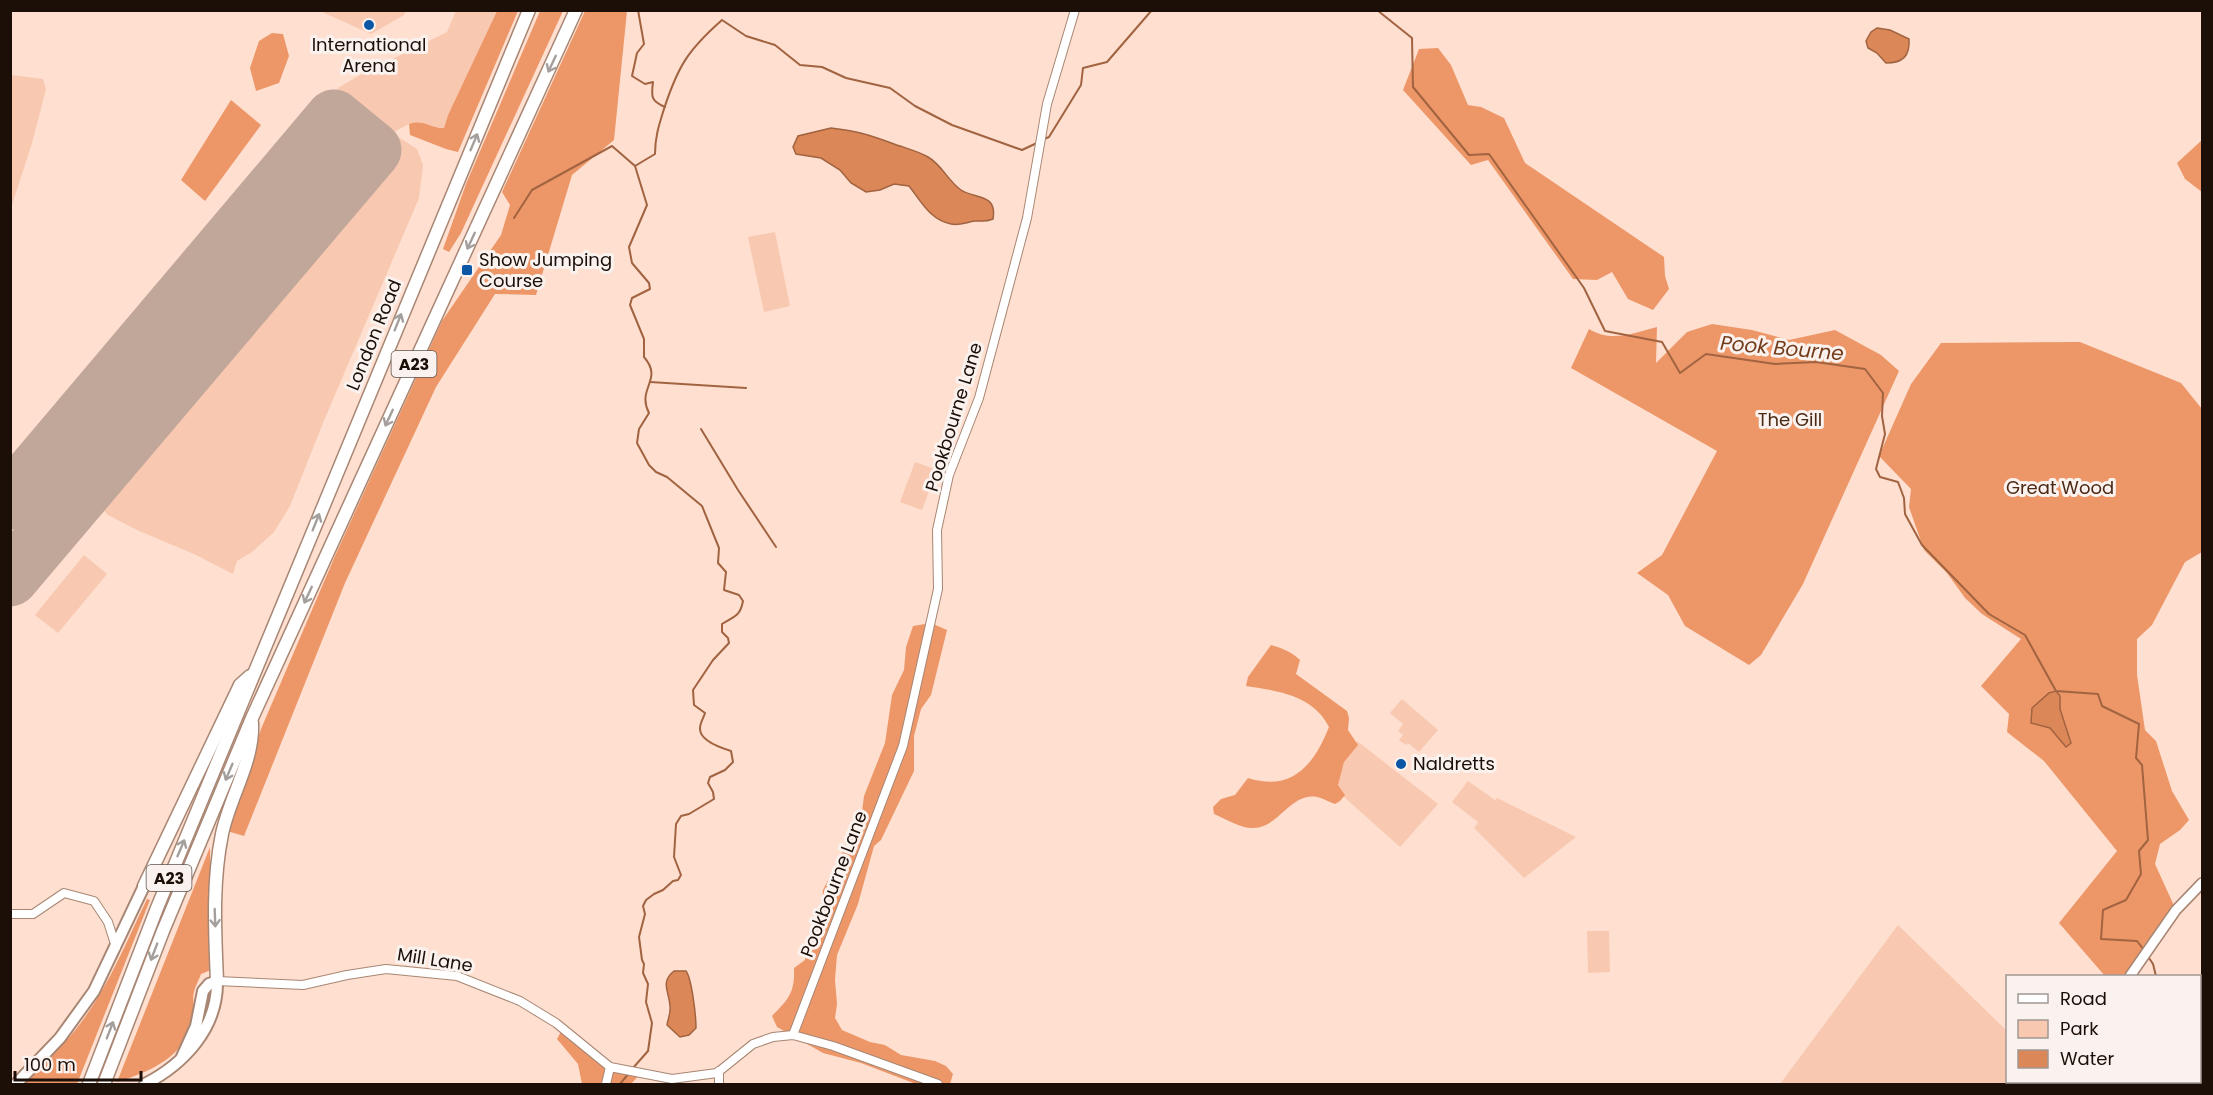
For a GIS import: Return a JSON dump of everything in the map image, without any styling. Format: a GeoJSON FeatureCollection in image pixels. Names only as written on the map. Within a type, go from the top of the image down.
{"type":"FeatureCollection","features":[{"type":"Feature","properties":{"kind":"highway","name":"London Road"},"geometry":{"type":"LineString","coordinates":[[254,673],[529,10]]}},
{"type":"Feature","properties":{"kind":"highway","name":"A23"},"geometry":{"type":"LineString","coordinates":[[104,1084],[163,931],[252,718],[576,10]]}},
{"type":"Feature","properties":{"kind":"highway"},"geometry":{"type":"LineString","coordinates":[[144,886],[240,685],[254,673]]}},
{"type":"Feature","properties":{"kind":"highway","name":"A23"},"geometry":{"type":"LineString","coordinates":[[89,1084],[157,908],[254,673]]}},
{"type":"Feature","properties":{"kind":"highway"},"geometry":{"type":"LineString","coordinates":[[217,987],[214,896],[216,871],[222,832],[253,739],[252,718]]}},
{"type":"Feature","properties":{"kind":"main road"},"geometry":{"type":"LineString","coordinates":[[16,1084],[60,1038],[93,991],[144,886]]}},
{"type":"Feature","properties":{"kind":"main road"},"geometry":{"type":"LineString","coordinates":[[145,1084],[165,1073],[181,1059],[196,1026],[203,991],[209,984],[217,987]]}},
{"type":"Feature","properties":{"kind":"street","name":"Pookbourne Lane"},"geometry":{"type":"LineString","coordinates":[[793,1035],[903,746],[938,588],[937,530],[949,475],[978,398],[1027,218],[1047,104],[1075,10]]}},
{"type":"Feature","properties":{"kind":"street"},"geometry":{"type":"LineString","coordinates":[[2131,975],[2176,910],[2202,883]]}},
{"type":"Feature","properties":{"kind":"street"},"geometry":{"type":"LineString","coordinates":[[10,914],[33,915],[64,893],[94,901],[108,922],[116,947]]}},
{"type":"Feature","properties":{"kind":"street","name":"Mill Lane"},"geometry":{"type":"LineString","coordinates":[[217,987],[235,984],[303,986],[347,975],[386,969],[457,976],[520,1000],[556,1023],[610,1067],[672,1079],[719,1071]]}},
{"type":"Feature","properties":{"kind":"street"},"geometry":{"type":"LineString","coordinates":[[719,1084],[719,1071],[753,1044],[773,1036],[793,1035],[833,1046],[938,1084]]}},
{"type":"Feature","properties":{"kind":"street"},"geometry":{"type":"LineString","coordinates":[[606,1084],[610,1067]]}},
{"type":"Feature","properties":{"kind":"green space","name":"International Arena"},"geometry":{"type":"Polygon","coordinates":[[[320,11],[406,11],[404,15],[371,34],[320,11]]]}},
{"type":"Feature","properties":{"kind":"green space"},"geometry":{"type":"Polygon","coordinates":[[[456,11],[497,11],[444,128],[409,124],[392,133],[417,149],[423,165],[419,198],[290,506],[274,532],[252,552],[237,561],[233,574],[108,515],[86,491],[373,150],[391,134],[323,106],[338,88],[447,32],[456,11]]]}},
{"type":"Feature","properties":{"kind":"green space"},"geometry":{"type":"Polygon","coordinates":[[[497,11],[518,11],[458,152],[410,135],[409,124],[423,123],[444,128],[497,11]]]}},
{"type":"Feature","properties":{"kind":"green space"},"geometry":{"type":"Polygon","coordinates":[[[540,11],[563,11],[461,233],[449,252],[443,249],[466,184],[540,11]]]}},
{"type":"Feature","properties":{"kind":"green space"},"geometry":{"type":"Polygon","coordinates":[[[585,11],[627,11],[614,140],[572,175],[536,295],[495,294],[436,387],[345,583],[244,836],[227,831],[261,729],[335,556],[442,321],[501,235],[510,205],[502,192],[585,11]]]}},
{"type":"Feature","properties":{"kind":"green space"},"geometry":{"type":"Polygon","coordinates":[[[272,33],[283,34],[289,56],[279,83],[256,91],[250,68],[259,41],[272,33]]]}},
{"type":"Feature","properties":{"kind":"green space"},"geometry":{"type":"Polygon","coordinates":[[[1438,48],[1451,65],[1468,105],[1481,107],[1504,118],[1525,163],[1664,257],[1665,276],[1669,289],[1653,310],[1628,299],[1612,272],[1597,280],[1573,279],[1488,160],[1471,165],[1403,90],[1419,49],[1438,48]]]}},
{"type":"Feature","properties":{"kind":"green space"},"geometry":{"type":"Polygon","coordinates":[[[11,75],[43,79],[46,89],[32,143],[11,208],[11,75]]]}},
{"type":"Feature","properties":{"kind":"green space"},"geometry":{"type":"Polygon","coordinates":[[[231,100],[261,125],[205,201],[181,180],[231,100]]]}},
{"type":"Feature","properties":{"kind":"green space"},"geometry":{"type":"Polygon","coordinates":[[[2202,140],[2202,192],[2185,179],[2177,163],[2202,140]]]}},
{"type":"Feature","properties":{"kind":"green space"},"geometry":{"type":"Polygon","coordinates":[[[775,232],[790,306],[764,312],[748,237],[775,232]]]}},
{"type":"Feature","properties":{"kind":"green space","name":"The Gill"},"geometry":{"type":"Polygon","coordinates":[[[1712,324],[1752,330],[1789,340],[1835,330],[1881,355],[1899,371],[1803,584],[1761,655],[1749,665],[1685,626],[1668,595],[1637,573],[1662,555],[1717,451],[1571,368],[1589,329],[1606,335],[1623,336],[1657,327],[1656,363],[1687,332],[1712,324]]]}},
{"type":"Feature","properties":{"kind":"green space","name":"Great Wood"},"geometry":{"type":"Polygon","coordinates":[[[2080,342],[2181,383],[2202,409],[2202,552],[2185,562],[2152,625],[2137,639],[2137,675],[2145,730],[2156,741],[2172,791],[2189,820],[2180,830],[2160,844],[2155,864],[2176,910],[2131,975],[2104,975],[2059,923],[2117,851],[2044,761],[2007,732],[2009,714],[1981,686],[2021,639],[1982,614],[1965,598],[1947,573],[1924,550],[1909,507],[1911,489],[1879,456],[1911,384],[1941,343],[2080,342]]]}},
{"type":"Feature","properties":{"kind":"green space"},"geometry":{"type":"Polygon","coordinates":[[[915,462],[937,470],[922,510],[900,502],[915,462]]]}},
{"type":"Feature","properties":{"kind":"green space"},"geometry":{"type":"Polygon","coordinates":[[[84,555],[107,574],[58,633],[35,615],[84,555]]]}},
{"type":"Feature","properties":{"kind":"green space"},"geometry":{"type":"Polygon","coordinates":[[[931,623],[947,630],[931,695],[921,709],[914,736],[914,771],[881,840],[874,846],[858,904],[837,955],[835,1018],[842,1030],[870,1042],[885,1045],[901,1055],[935,1061],[946,1066],[953,1074],[950,1084],[916,1084],[861,1063],[823,1053],[777,1027],[772,1016],[790,995],[794,968],[805,960],[807,941],[822,908],[823,890],[842,853],[853,822],[862,812],[864,796],[885,743],[892,695],[904,670],[906,647],[913,626],[931,623]]]}},
{"type":"Feature","properties":{"kind":"green space"},"geometry":{"type":"Polygon","coordinates":[[[1271,645],[1297,657],[1300,660],[1296,674],[1347,711],[1348,730],[1358,745],[1344,762],[1338,785],[1345,795],[1340,801],[1335,804],[1308,797],[1292,805],[1263,826],[1249,828],[1214,814],[1213,807],[1221,799],[1235,795],[1248,778],[1277,781],[1299,772],[1316,753],[1329,727],[1314,708],[1294,696],[1246,686],[1248,677],[1271,645]]]}},
{"type":"Feature","properties":{"kind":"green space"},"geometry":{"type":"Polygon","coordinates":[[[1402,699],[1438,730],[1419,752],[1408,743],[1406,745],[1399,740],[1403,735],[1398,731],[1403,724],[1390,713],[1402,699]]]}},
{"type":"Feature","properties":{"kind":"green space"},"geometry":{"type":"Polygon","coordinates":[[[1357,741],[1438,804],[1400,847],[1325,780],[1357,741]]]}},
{"type":"Feature","properties":{"kind":"green space"},"geometry":{"type":"Polygon","coordinates":[[[1468,781],[1495,800],[1497,798],[1576,837],[1524,878],[1474,828],[1478,822],[1452,802],[1468,781]]]}},
{"type":"Feature","properties":{"kind":"green space"},"geometry":{"type":"Polygon","coordinates":[[[210,847],[211,970],[201,974],[195,987],[194,1012],[190,1029],[184,1041],[166,1060],[143,1073],[117,1082],[210,847]]]}},
{"type":"Feature","properties":{"kind":"green space"},"geometry":{"type":"Polygon","coordinates":[[[147,899],[150,900],[77,1084],[26,1084],[32,1073],[63,1044],[89,1011],[111,975],[147,899]]]}},
{"type":"Feature","properties":{"kind":"green space"},"geometry":{"type":"Polygon","coordinates":[[[1898,925],[2006,1030],[2006,1083],[2060,1083],[2060,1084],[1780,1084],[1898,925]]]}},
{"type":"Feature","properties":{"kind":"green space"},"geometry":{"type":"Polygon","coordinates":[[[1587,931],[1609,931],[1610,972],[1588,973],[1587,931]]]}},
{"type":"Feature","properties":{"kind":"green space"},"geometry":{"type":"Polygon","coordinates":[[[563,1028],[608,1065],[641,1073],[631,1084],[582,1084],[578,1064],[557,1039],[563,1028]]]}},
{"type":"Feature","properties":{"kind":"water"},"geometry":{"type":"Polygon","coordinates":[[[1877,28],[1890,30],[1909,39],[1907,54],[1901,60],[1886,63],[1877,53],[1868,48],[1866,41],[1871,32],[1877,28]]]}},
{"type":"Feature","properties":{"kind":"water"},"geometry":{"type":"Polygon","coordinates":[[[831,128],[870,136],[928,157],[961,190],[988,201],[994,211],[993,219],[957,225],[944,222],[927,209],[909,186],[894,184],[880,190],[866,192],[851,183],[840,170],[821,158],[796,154],[793,147],[798,136],[831,128]]]}},
{"type":"Feature","properties":{"kind":"water"},"geometry":{"type":"Polygon","coordinates":[[[2056,691],[2060,696],[2060,709],[2071,743],[2066,747],[2050,728],[2031,723],[2032,708],[2049,693],[2056,691]]]}},
{"type":"Feature","properties":{"kind":"water"},"geometry":{"type":"Polygon","coordinates":[[[674,971],[686,971],[688,975],[695,1016],[696,1028],[689,1035],[680,1037],[667,1025],[670,1008],[666,983],[674,971]]]}},
{"type":"Feature","properties":{"kind":"waterway"},"geometry":{"type":"LineString","coordinates":[[638,10],[644,44],[637,53],[632,76],[645,84],[653,82],[653,98],[665,107]]}},
{"type":"Feature","properties":{"kind":"waterway","name":"Pook Bourne"},"geometry":{"type":"LineString","coordinates":[[1044,139],[1049,137],[1081,85],[1083,68],[1107,62],[1152,10]]}},
{"type":"Feature","properties":{"kind":"waterway","name":"Pook Bourne"},"geometry":{"type":"LineString","coordinates":[[1377,10],[1412,38],[1413,87],[1469,155],[1489,154],[1584,288],[1605,331],[1662,342],[1680,373],[1706,354],[1775,364],[1816,362],[1865,369],[1883,393],[1882,416],[1885,434],[1876,469],[1880,477],[1898,482],[1904,498],[1905,514],[1922,545],[1989,614],[2025,635],[2056,691],[2098,694],[2102,706],[2139,724],[2136,758],[2142,765],[2148,840],[2139,851],[2141,874],[2126,900],[2103,910],[2101,939],[2137,941],[2144,950]]}},
{"type":"Feature","properties":{"kind":"waterway","name":"Pook Bourne"},"geometry":{"type":"LineString","coordinates":[[635,166],[655,154],[659,126],[674,81],[692,50],[722,20],[746,36],[775,45],[800,65],[822,67],[846,78],[890,88],[915,106],[952,125],[1022,150],[1039,142]]}},
{"type":"Feature","properties":{"kind":"waterway"},"geometry":{"type":"LineString","coordinates":[[514,218],[532,190],[612,146],[635,166]]}},
{"type":"Feature","properties":{"kind":"waterway"},"geometry":{"type":"LineString","coordinates":[[633,1068],[648,1051],[652,1023],[646,1002],[648,984],[643,973],[644,964],[639,937],[645,914],[643,906],[646,900],[654,894],[678,880],[681,875],[674,857],[676,824],[681,816],[689,814],[714,799],[708,783],[710,777],[725,770],[733,762],[731,751],[703,737],[700,726],[705,713],[694,705],[693,690],[713,660],[729,643],[728,638],[722,632],[722,624],[738,613],[743,601],[739,595],[724,590],[726,572],[718,563],[719,548],[702,506],[667,477],[656,472],[649,465],[637,443],[639,429],[649,413],[646,397],[651,372],[644,357],[644,339],[630,305],[632,298],[650,289],[649,283],[632,263],[629,247],[647,205],[635,166]]}},
{"type":"Feature","properties":{"kind":"waterway"},"geometry":{"type":"LineString","coordinates":[[650,382],[746,388]]}},
{"type":"Feature","properties":{"kind":"waterway"},"geometry":{"type":"LineString","coordinates":[[701,429],[776,547]]}},
{"type":"Feature","properties":{"kind":"waterway","name":"Pook Bourne"},"geometry":{"type":"LineString","coordinates":[[2147,955],[2153,964],[2156,975]]}},
{"type":"Feature","properties":{"kind":"waterway"},"geometry":{"type":"LineString","coordinates":[[620,1084],[629,1073]]}},
{"type":"Feature","properties":{"kind":"runway"},"geometry":{"type":"LineString","coordinates":[[10,501],[334,118],[373,150],[10,578]]}},
{"type":"Feature","properties":{"kind":"place","name":"International Arena"},"geometry":{"type":"Point","coordinates":[369,25]}},
{"type":"Feature","properties":{"kind":"place","name":"Show Jumping Course"},"geometry":{"type":"Point","coordinates":[467,270]}},
{"type":"Feature","properties":{"kind":"place","name":"Naldretts"},"geometry":{"type":"Point","coordinates":[1401,764]}}]}
